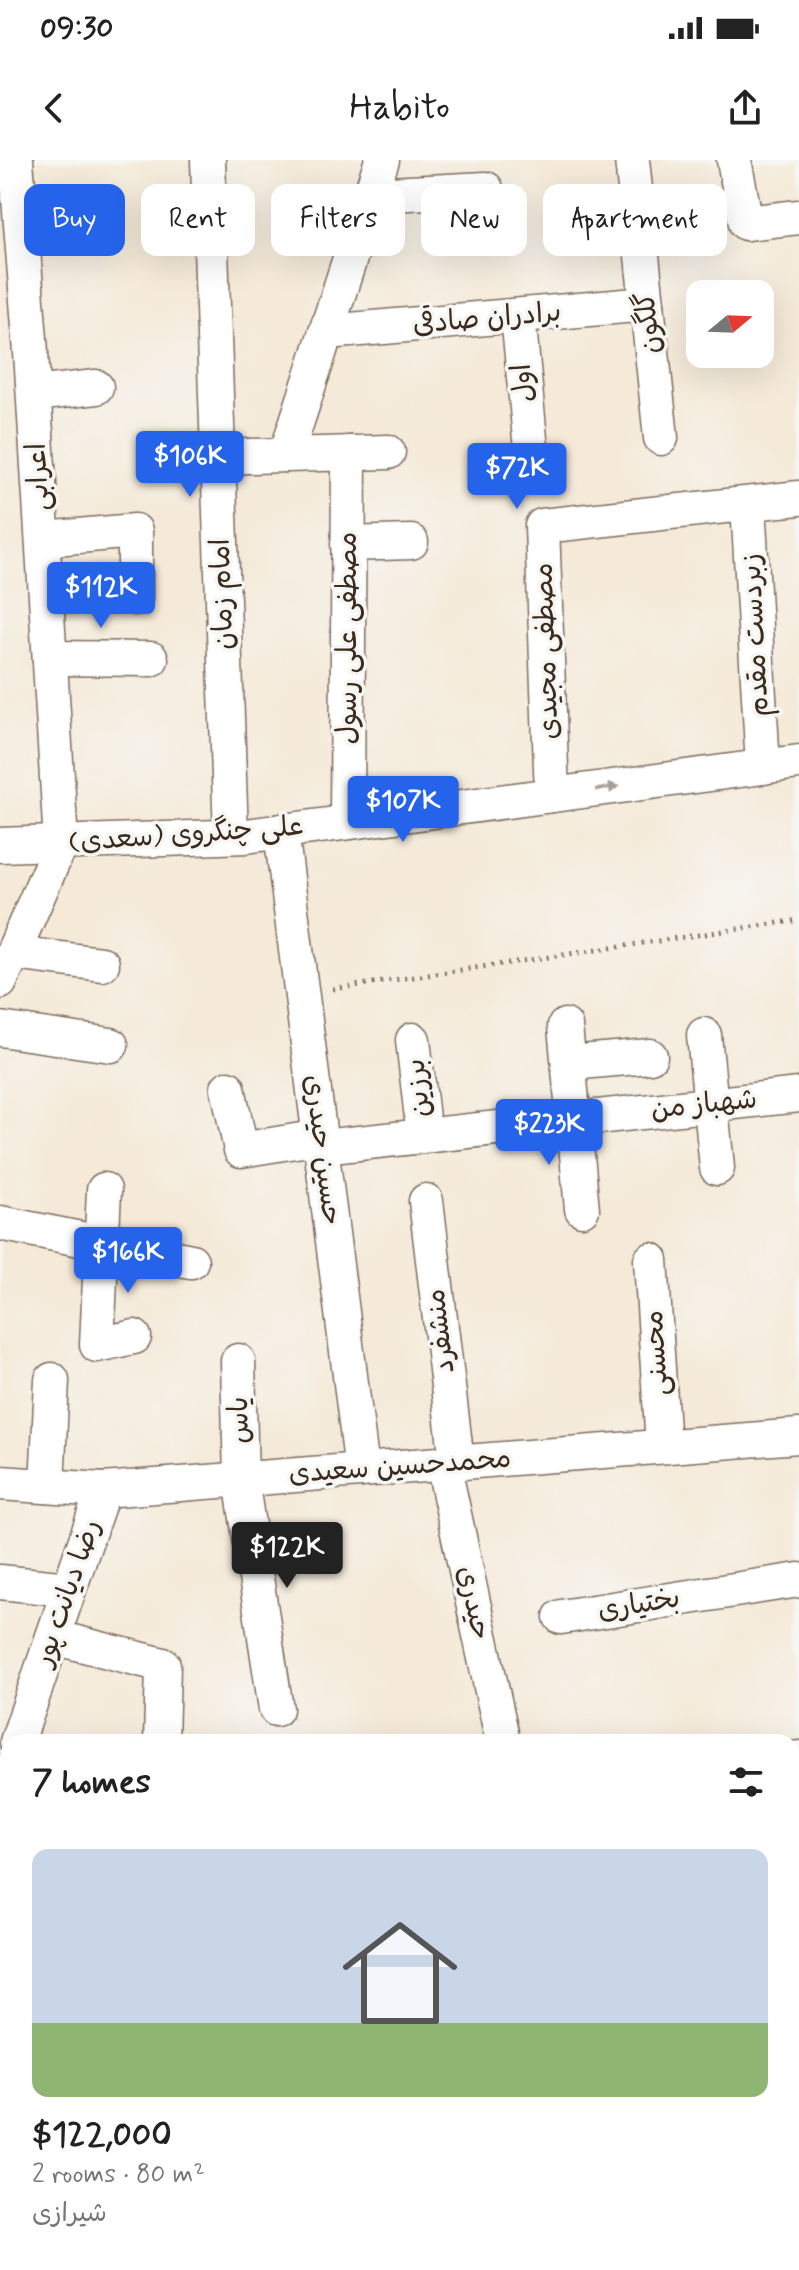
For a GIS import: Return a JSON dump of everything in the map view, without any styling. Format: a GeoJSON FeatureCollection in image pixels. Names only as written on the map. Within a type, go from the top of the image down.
{"type":"FeatureCollection","features":[{"type":"Feature","properties":{"kind":"street"},"geometry":{"type":"LineString","coordinates":[[0,162],[16,160]]}},
{"type":"Feature","properties":{"kind":"street","name":"اعرابی"},"geometry":{"type":"LineString","coordinates":[[16,160],[34,394],[61,843]]}},
{"type":"Feature","properties":{"kind":"street","name":"امام زمان"},"geometry":{"type":"LineString","coordinates":[[208,160],[231,836]]}},
{"type":"Feature","properties":{"kind":"street"},"geometry":{"type":"LineString","coordinates":[[374,184],[382,160]]}},
{"type":"Feature","properties":{"kind":"street","name":"گلگون"},"geometry":{"type":"LineString","coordinates":[[632,160],[661,438]]}},
{"type":"Feature","properties":{"kind":"street"},"geometry":{"type":"LineString","coordinates":[[734,160],[746,223],[799,217]]}},
{"type":"Feature","properties":{"kind":"street"},"geometry":{"type":"LineString","coordinates":[[286,455],[351,256]]}},
{"type":"Feature","properties":{"kind":"street","name":"برادران صادقی"},"geometry":{"type":"LineString","coordinates":[[327,332],[647,304]]}},
{"type":"Feature","properties":{"kind":"street","name":"اول"},"geometry":{"type":"LineString","coordinates":[[518,316],[531,449]]}},
{"type":"Feature","properties":{"kind":"street"},"geometry":{"type":"LineString","coordinates":[[34,394],[96,387]]}},
{"type":"Feature","properties":{"kind":"street"},"geometry":{"type":"LineString","coordinates":[[218,457],[388,452]]}},
{"type":"Feature","properties":{"kind":"street","name":"مصطفی علی رسول"},"geometry":{"type":"LineString","coordinates":[[347,822],[349,453]]}},
{"type":"Feature","properties":{"kind":"street","name":"مصطفی مجیدی"},"geometry":{"type":"LineString","coordinates":[[552,795],[542,526],[799,498]]}},
{"type":"Feature","properties":{"kind":"street","name":"زبردست مقدم"},"geometry":{"type":"LineString","coordinates":[[748,504],[763,767]]}},
{"type":"Feature","properties":{"kind":"street"},"geometry":{"type":"LineString","coordinates":[[43,539],[135,531],[135,598]]}},
{"type":"Feature","properties":{"kind":"street"},"geometry":{"type":"LineString","coordinates":[[348,544],[411,542]]}},
{"type":"Feature","properties":{"kind":"street"},"geometry":{"type":"LineString","coordinates":[[50,658],[151,659]]}},
{"type":"Feature","properties":{"kind":"street","name":"علی چنگروی (سعدی)"},"geometry":{"type":"LineString","coordinates":[[0,845],[231,836],[281,831],[799,762]]}},
{"type":"Feature","properties":{"kind":"street","name":"حسین حیدری"},"geometry":{"type":"LineString","coordinates":[[281,831],[362,1470]]}},
{"type":"Feature","properties":{"kind":"street"},"geometry":{"type":"LineString","coordinates":[[61,843],[6,968],[102,964]]}},
{"type":"Feature","properties":{"kind":"street"},"geometry":{"type":"LineString","coordinates":[[565,1026],[582,1209]]}},
{"type":"Feature","properties":{"kind":"street"},"geometry":{"type":"LineString","coordinates":[[0,1029],[111,1045]]}},
{"type":"Feature","properties":{"kind":"street"},"geometry":{"type":"LineString","coordinates":[[704,1035],[717,1168]]}},
{"type":"Feature","properties":{"kind":"street","name":"برزین"},"geometry":{"type":"LineString","coordinates":[[413,1040],[424,1136]]}},
{"type":"Feature","properties":{"kind":"street"},"geometry":{"type":"LineString","coordinates":[[569,1063],[650,1056]]}},
{"type":"Feature","properties":{"kind":"street","name":"شهباز من"},"geometry":{"type":"LineString","coordinates":[[228,1088],[241,1150],[424,1136],[799,1095]]}},
{"type":"Feature","properties":{"kind":"street"},"geometry":{"type":"LineString","coordinates":[[104,1190],[97,1345],[134,1337]]}},
{"type":"Feature","properties":{"kind":"street","name":"منشفرد"},"geometry":{"type":"LineString","coordinates":[[426,1201],[450,1463]]}},
{"type":"Feature","properties":{"kind":"street"},"geometry":{"type":"LineString","coordinates":[[0,1223],[191,1261]]}},
{"type":"Feature","properties":{"kind":"street","name":"محسنی"},"geometry":{"type":"LineString","coordinates":[[651,1260],[663,1446]]}},
{"type":"Feature","properties":{"kind":"street","name":"یاس"},"geometry":{"type":"LineString","coordinates":[[238,1361],[241,1479],[276,1709]]}},
{"type":"Feature","properties":{"kind":"street"},"geometry":{"type":"LineString","coordinates":[[47,1486],[52,1380]]}},
{"type":"Feature","properties":{"kind":"street","name":"محمدحسین سعیدی"},"geometry":{"type":"LineString","coordinates":[[0,1483],[103,1490],[799,1436]]}},
{"type":"Feature","properties":{"kind":"street","name":"حیدری"},"geometry":{"type":"LineString","coordinates":[[450,1463],[501,1734]]}},
{"type":"Feature","properties":{"kind":"street","name":"رضا دیانت پور"},"geometry":{"type":"LineString","coordinates":[[20,1734],[103,1490]]}},
{"type":"Feature","properties":{"kind":"street","name":"بختیاری"},"geometry":{"type":"LineString","coordinates":[[561,1617],[799,1580]]}},
{"type":"Feature","properties":{"kind":"street"},"geometry":{"type":"LineString","coordinates":[[0,1582],[69,1589]]}},
{"type":"Feature","properties":{"kind":"street"},"geometry":{"type":"LineString","coordinates":[[53,1637],[163,1665],[161,1734]]}},
{"type":"Feature","properties":{"kind":"path"},"geometry":{"type":"LineString","coordinates":[[302,993],[799,920]]}}]}
